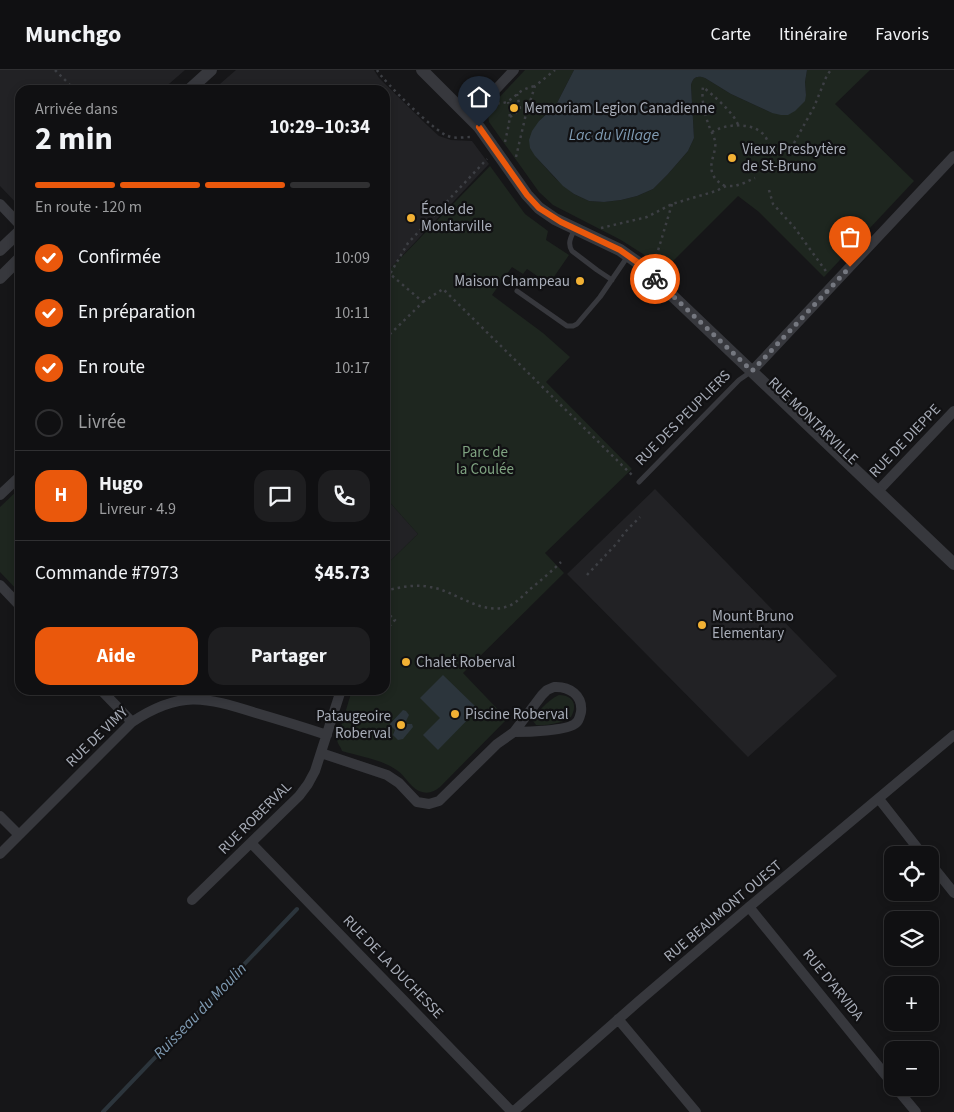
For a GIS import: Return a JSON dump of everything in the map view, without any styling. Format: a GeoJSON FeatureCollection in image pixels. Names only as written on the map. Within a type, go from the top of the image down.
{"type":"FeatureCollection","features":[{"type":"Feature","properties":{"kind":"street"},"geometry":{"type":"LineString","coordinates":[[194,85],[211,70]]}},
{"type":"Feature","properties":{"kind":"street","name":"RUE MONTARVILLE"},"geometry":{"type":"LineString","coordinates":[[422,70],[484,133],[535,204],[549,215],[628,256],[646,270],[954,564]]}},
{"type":"Feature","properties":{"kind":"street"},"geometry":{"type":"LineString","coordinates":[[470,117],[514,70]]}},
{"type":"Feature","properties":{"kind":"street","name":"RUE DES PEUPLIERS"},"geometry":{"type":"LineString","coordinates":[[752,371],[954,156]]}},
{"type":"Feature","properties":{"kind":"street"},"geometry":{"type":"LineString","coordinates":[[0,204],[15,220]]}},
{"type":"Feature","properties":{"kind":"street"},"geometry":{"type":"LineString","coordinates":[[0,250],[15,236]]}},
{"type":"Feature","properties":{"kind":"street"},"geometry":{"type":"LineString","coordinates":[[0,278],[15,263]]}},
{"type":"Feature","properties":{"kind":"street","name":"RUE DE DIEPPE"},"geometry":{"type":"LineString","coordinates":[[878,491],[954,411]]}},
{"type":"Feature","properties":{"kind":"street"},"geometry":{"type":"LineString","coordinates":[[0,495],[15,481]]}},
{"type":"Feature","properties":{"kind":"street"},"geometry":{"type":"LineString","coordinates":[[0,585],[15,601]]}},
{"type":"Feature","properties":{"kind":"street"},"geometry":{"type":"LineString","coordinates":[[321,754],[387,775],[399,783],[414,800],[421,804],[429,804],[439,801],[497,744],[514,732],[547,690],[554,687],[568,688],[578,697],[581,704],[580,717],[571,726],[537,732],[514,732]]}},
{"type":"Feature","properties":{"kind":"street"},"geometry":{"type":"LineString","coordinates":[[106,695],[132,722]]}},
{"type":"Feature","properties":{"kind":"street","name":"RUE ROBERVAL"},"geometry":{"type":"LineString","coordinates":[[192,900],[299,796],[308,784],[321,754],[339,695]]}},
{"type":"Feature","properties":{"kind":"street","name":"RUE DE VIMY"},"geometry":{"type":"LineString","coordinates":[[0,854],[132,722],[163,705],[185,699],[216,701],[327,735]]}},
{"type":"Feature","properties":{"kind":"street","name":"RUE BEAUMONT OUEST"},"geometry":{"type":"LineString","coordinates":[[513,1112],[749,907],[954,735]]}},
{"type":"Feature","properties":{"kind":"street"},"geometry":{"type":"LineString","coordinates":[[879,799],[916,846]]}},
{"type":"Feature","properties":{"kind":"street"},"geometry":{"type":"LineString","coordinates":[[0,816],[19,835]]}},
{"type":"Feature","properties":{"kind":"street","name":"RUE DE LA DUCHESSE"},"geometry":{"type":"LineString","coordinates":[[252,843],[513,1112]]}},
{"type":"Feature","properties":{"kind":"street"},"geometry":{"type":"LineString","coordinates":[[939,874],[954,893]]}},
{"type":"Feature","properties":{"kind":"street","name":"RUE D'ARVIDA"},"geometry":{"type":"LineString","coordinates":[[749,907],[884,1073]]}},
{"type":"Feature","properties":{"kind":"street"},"geometry":{"type":"LineString","coordinates":[[618,1019],[696,1112]]}},
{"type":"Feature","properties":{"kind":"street"},"geometry":{"type":"LineString","coordinates":[[903,1096],[916,1112]]}},
{"type":"Feature","properties":{"kind":"lane"},"geometry":{"type":"LineString","coordinates":[[575,228],[569,244],[572,251],[612,280]]}},
{"type":"Feature","properties":{"kind":"lane"},"geometry":{"type":"LineString","coordinates":[[517,291],[567,326],[573,326],[600,298],[628,256]]}},
{"type":"Feature","properties":{"kind":"lane","name":"RUE DES PEUPLIERS"},"geometry":{"type":"LineString","coordinates":[[640,482],[739,380],[752,371]]}},
{"type":"Feature","properties":{"kind":"path"},"geometry":{"type":"LineString","coordinates":[[55,70],[70,85]]}},
{"type":"Feature","properties":{"kind":"path"},"geometry":{"type":"LineString","coordinates":[[377,70],[439,132],[449,137],[474,138]]}},
{"type":"Feature","properties":{"kind":"path"},"geometry":{"type":"LineString","coordinates":[[492,107],[496,103],[508,102],[524,89],[535,86],[556,70]]}},
{"type":"Feature","properties":{"kind":"path"},"geometry":{"type":"LineString","coordinates":[[794,143],[814,107],[827,75],[831,70]]}},
{"type":"Feature","properties":{"kind":"path"},"geometry":{"type":"LineString","coordinates":[[515,161],[535,86]]}},
{"type":"Feature","properties":{"kind":"path"},"geometry":{"type":"LineString","coordinates":[[738,125],[732,115],[703,87],[704,106],[715,143],[712,173],[717,181],[726,186],[735,186],[756,178]]}},
{"type":"Feature","properties":{"kind":"path"},"geometry":{"type":"LineString","coordinates":[[510,117],[520,108],[517,94]]}},
{"type":"Feature","properties":{"kind":"path"},"geometry":{"type":"LineString","coordinates":[[504,146],[510,117],[508,102]]}},
{"type":"Feature","properties":{"kind":"path"},"geometry":{"type":"LineString","coordinates":[[712,132],[718,128],[738,125],[747,126],[762,133],[769,143]]}},
{"type":"Feature","properties":{"kind":"path"},"geometry":{"type":"LineString","coordinates":[[485,152],[492,164]]}},
{"type":"Feature","properties":{"kind":"path"},"geometry":{"type":"LineString","coordinates":[[422,302],[390,274],[408,243],[488,158]]}},
{"type":"Feature","properties":{"kind":"path"},"geometry":{"type":"LineString","coordinates":[[597,230],[602,227],[647,217],[672,204],[716,191],[726,186]]}},
{"type":"Feature","properties":{"kind":"path"},"geometry":{"type":"LineString","coordinates":[[769,190],[774,204],[794,227],[828,274]]}},
{"type":"Feature","properties":{"kind":"path"},"geometry":{"type":"LineString","coordinates":[[651,264],[657,254],[672,204]]}},
{"type":"Feature","properties":{"kind":"path"},"geometry":{"type":"LineString","coordinates":[[390,334],[422,302],[442,289],[640,482]]}},
{"type":"Feature","properties":{"kind":"path"},"geometry":{"type":"LineString","coordinates":[[587,576],[640,517]]}},
{"type":"Feature","properties":{"kind":"path"},"geometry":{"type":"LineString","coordinates":[[390,590],[414,585],[432,587],[475,604],[498,608],[512,604],[561,562]]}},
{"type":"Feature","properties":{"kind":"path"},"geometry":{"type":"LineString","coordinates":[[390,616],[395,620],[390,626]]}},
{"type":"Feature","properties":{"kind":"shaded area"},"geometry":{"type":"Polygon","coordinates":[[[0,70],[185,70],[168,85],[15,85],[15,202],[0,186],[0,70]]]}},
{"type":"Feature","properties":{"kind":"shaded area","name":"École de Montarville"},"geometry":{"type":"Polygon","coordinates":[[[236,70],[374,70],[386,85],[219,85],[236,70]]]}},
{"type":"Feature","properties":{"kind":"shaded area","name":"École de Montarville"},"geometry":{"type":"Polygon","coordinates":[[[390,89],[439,136],[451,140],[472,141],[489,164],[390,269],[390,89]]]}},
{"type":"Feature","properties":{"kind":"shaded area","name":"Mount Bruno Elementary"},"geometry":{"type":"Polygon","coordinates":[[[655,489],[837,676],[748,757],[567,574],[655,489]]]}},
{"type":"Feature","properties":{"kind":"shaded area"},"geometry":{"type":"Polygon","coordinates":[[[390,503],[418,534],[390,561],[390,503]]]}},
{"type":"Feature","properties":{"kind":"green space"},"geometry":{"type":"Polygon","coordinates":[[[525,70],[574,70],[556,105],[539,121],[535,156],[556,179],[574,194],[589,201],[621,200],[653,189],[688,151],[694,138],[691,85],[696,77],[705,78],[731,94],[772,113],[806,95],[805,82],[807,70],[870,70],[835,104],[914,181],[824,277],[759,212],[738,196],[662,272],[643,254],[621,240],[553,205],[539,192],[489,122],[488,115],[494,108],[492,105],[525,70]]]}},
{"type":"Feature","properties":{"kind":"green space","name":"Parc de la Coulée"},"geometry":{"type":"Polygon","coordinates":[[[490,166],[525,214],[548,231],[546,240],[569,255],[549,284],[527,269],[523,274],[512,267],[492,295],[543,333],[570,357],[546,382],[632,469],[545,553],[564,573],[463,673],[507,719],[440,787],[432,792],[425,793],[415,789],[392,767],[379,761],[342,751],[337,740],[350,695],[390,695],[390,561],[418,534],[390,503],[390,269],[490,166]]]}},
{"type":"Feature","properties":{"kind":"green space"},"geometry":{"type":"Polygon","coordinates":[[[15,493],[15,588],[0,572],[0,507],[15,493]]]}},
{"type":"Feature","properties":{"kind":"green space"},"geometry":{"type":"Polygon","coordinates":[[[559,695],[568,697],[573,702],[574,708],[571,717],[554,724],[536,725],[533,721],[540,710],[559,695]]]}},
{"type":"Feature","properties":{"kind":"water","name":"Lac du Village"},"geometry":{"type":"Polygon","coordinates":[[[574,70],[807,70],[805,82],[806,95],[805,101],[795,111],[788,115],[781,115],[772,113],[731,94],[705,78],[696,77],[691,85],[694,138],[688,151],[653,189],[621,200],[589,201],[563,186],[535,156],[530,148],[529,140],[532,131],[539,121],[556,105],[574,70]]]}},
{"type":"Feature","properties":{"kind":"water","name":"Piscine Roberval"},"geometry":{"type":"Polygon","coordinates":[[[443,675],[478,709],[438,750],[423,735],[440,718],[420,698],[443,675]]]}},
{"type":"Feature","properties":{"kind":"water","name":"Pataugeoire Roberval"},"geometry":{"type":"Polygon","coordinates":[[[403,710],[409,715],[405,723],[412,724],[413,727],[403,739],[398,740],[393,735],[395,730],[390,724],[403,710]]]}},
{"type":"Feature","properties":{"kind":"waterway","name":"Ruisseau du Moulin"},"geometry":{"type":"LineString","coordinates":[[103,1112],[297,909]]}},
{"type":"Feature","properties":{"kind":"way so far"},"geometry":{"type":"LineString","coordinates":[[655,279],[752,371],[850,267]]}},
{"type":"Feature","properties":{"kind":"place","name":"Memoriam Legion Canadienne"},"geometry":{"type":"Point","coordinates":[514,108]}},
{"type":"Feature","properties":{"kind":"place","name":"Vieux Presbytère de St-Bruno"},"geometry":{"type":"Point","coordinates":[732,158]}},
{"type":"Feature","properties":{"kind":"place","name":"École de Montarville"},"geometry":{"type":"Point","coordinates":[411,218]}},
{"type":"Feature","properties":{"kind":"place","name":"Maison Champeau"},"geometry":{"type":"Point","coordinates":[580,281]}},
{"type":"Feature","properties":{"kind":"place","name":"Mount Bruno Elementary"},"geometry":{"type":"Point","coordinates":[702,625]}},
{"type":"Feature","properties":{"kind":"place","name":"Chalet Roberval"},"geometry":{"type":"Point","coordinates":[406,662]}},
{"type":"Feature","properties":{"kind":"place","name":"Piscine Roberval"},"geometry":{"type":"Point","coordinates":[455,714]}},
{"type":"Feature","properties":{"kind":"place","name":"Pataugeoire Roberval"},"geometry":{"type":"Point","coordinates":[401,725]}},
{"type":"Feature","properties":{"kind":"route"},"geometry":{"type":"LineString","coordinates":[[479,127],[527,195],[539,208],[561,222],[620,250],[637,262],[655,279]]}}]}
